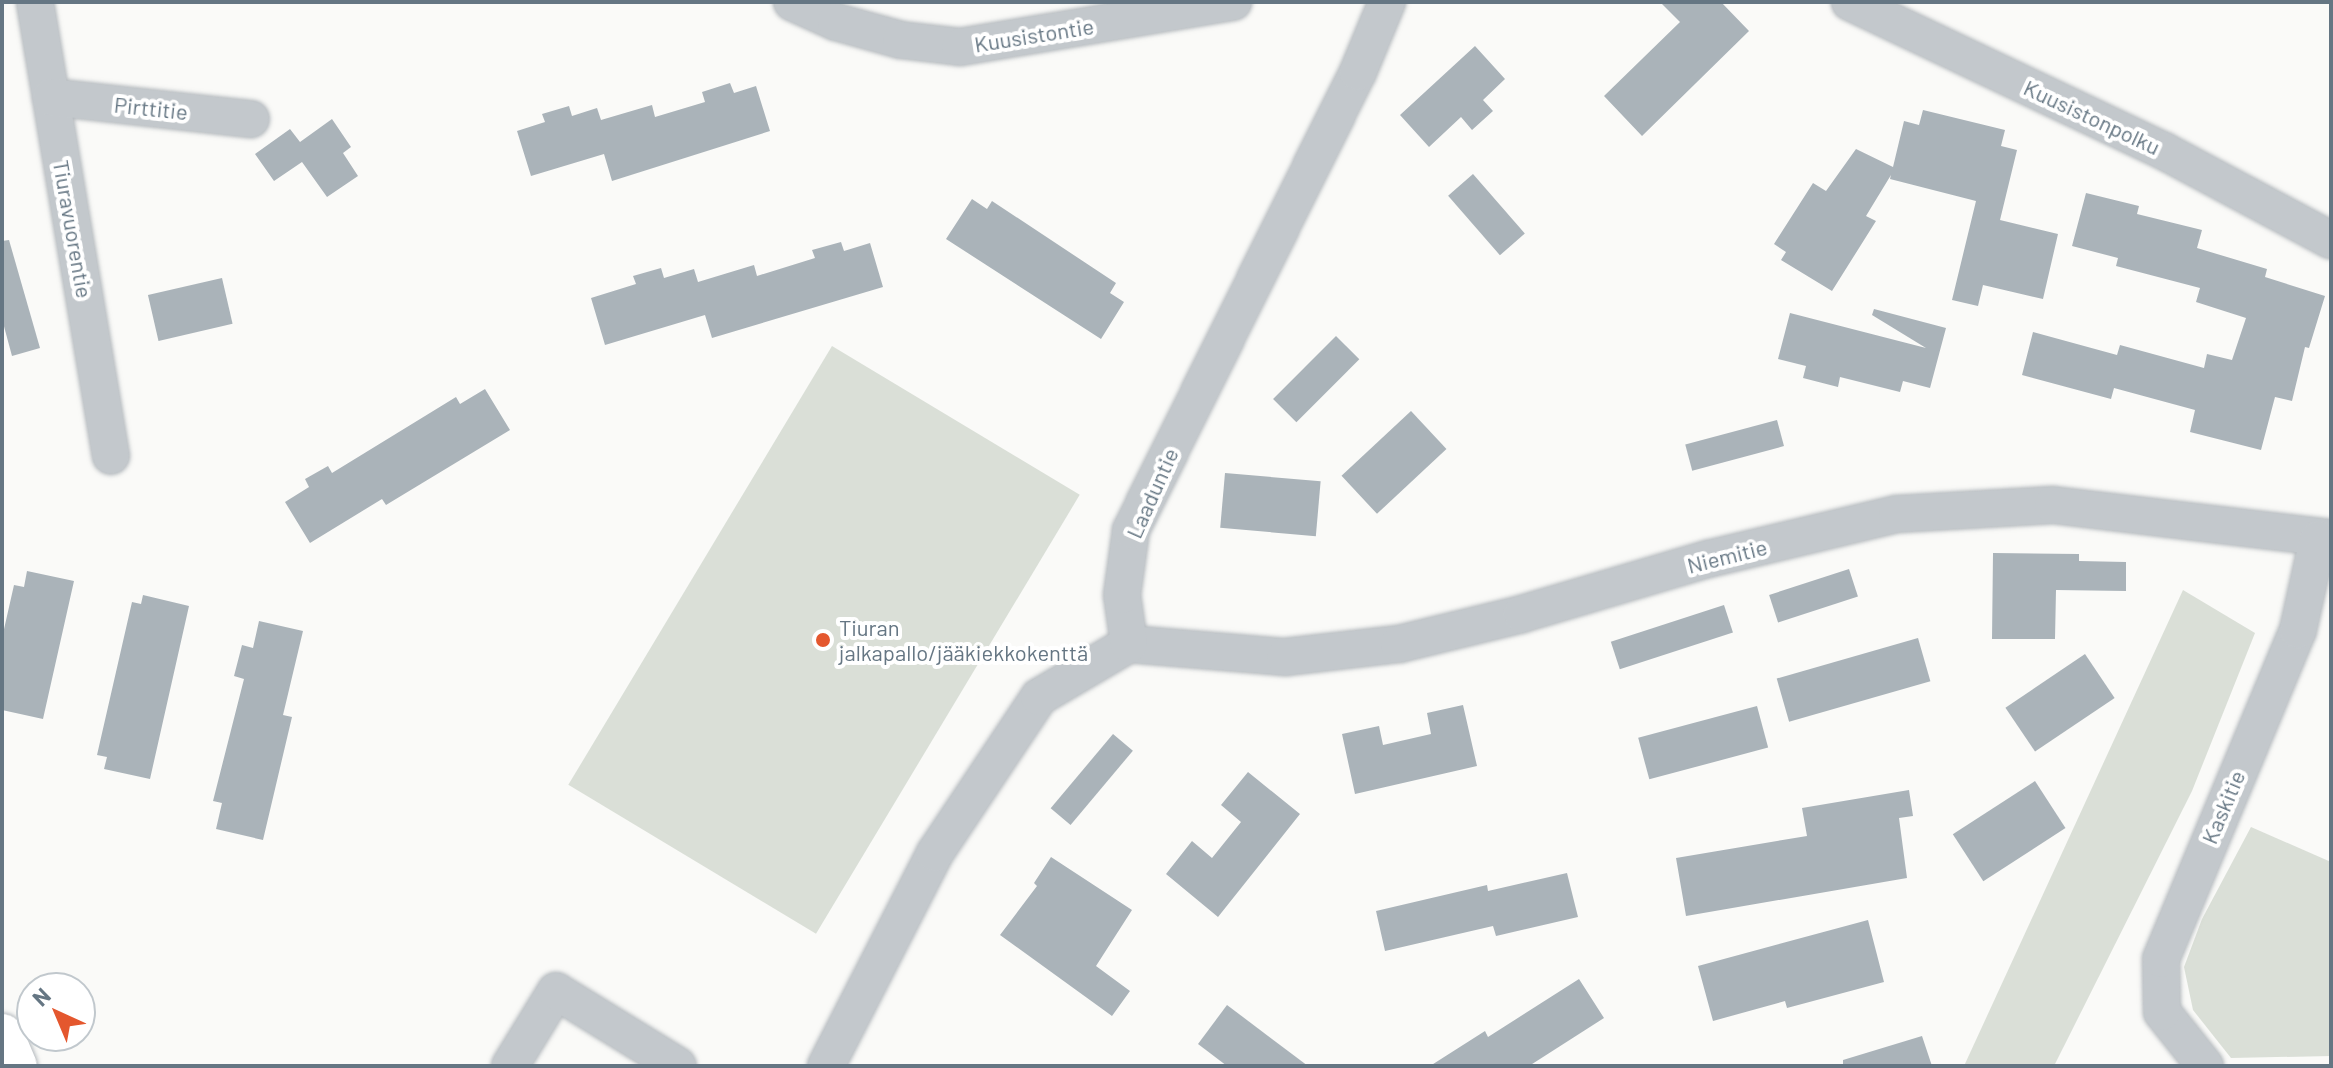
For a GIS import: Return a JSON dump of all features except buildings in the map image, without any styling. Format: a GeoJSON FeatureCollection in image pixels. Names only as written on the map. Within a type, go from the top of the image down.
{"type":"FeatureCollection","features":[{"type":"Feature","properties":{"kind":"main road"},"geometry":{"type":"LineString","coordinates":[[2,1036],[15,1066]]}},
{"type":"Feature","properties":{"kind":"street","name":"Tiuravuorentie"},"geometry":{"type":"LineString","coordinates":[[35,2],[111,456]]}},
{"type":"Feature","properties":{"kind":"street","name":"Kuusistontie"},"geometry":{"type":"LineString","coordinates":[[792,2],[836,22],[901,40],[960,47],[1233,2]]}},
{"type":"Feature","properties":{"kind":"street","name":"Laaduntie"},"geometry":{"type":"LineString","coordinates":[[1129,644],[1122,595],[1131,530],[1358,72],[1387,2]]}},
{"type":"Feature","properties":{"kind":"street","name":"Kuusistonpolku"},"geometry":{"type":"LineString","coordinates":[[1850,2],[2164,151],[2331,240]]}},
{"type":"Feature","properties":{"kind":"street","name":"Pirttitie"},"geometry":{"type":"LineString","coordinates":[[51,97],[251,119]]}},
{"type":"Feature","properties":{"kind":"street","name":"Niemitie"},"geometry":{"type":"LineString","coordinates":[[1129,644],[1285,657],[1399,644],[1522,614],[1708,559],[1897,514],[2053,505],[2324,539]]}},
{"type":"Feature","properties":{"kind":"street","name":"Kaskitie"},"geometry":{"type":"LineString","coordinates":[[2205,1066],[2162,1012],[2161,959],[2298,630],[2324,539]]}},
{"type":"Feature","properties":{"kind":"street"},"geometry":{"type":"LineString","coordinates":[[826,1066],[935,853],[1039,697],[1129,644]]}},
{"type":"Feature","properties":{"kind":"street"},"geometry":{"type":"LineString","coordinates":[[510,1066],[556,991],[678,1066]]}},
{"type":"Feature","properties":{"kind":"shaded area","name":"Tiuran jalkapallo/jääkiekkokenttä"},"geometry":{"type":"Polygon","coordinates":[[[832,346],[1080,495],[816,934],[568,785],[832,346]]]}},
{"type":"Feature","properties":{"kind":"shaded area"},"geometry":{"type":"Polygon","coordinates":[[[2183,590],[2255,633],[2192,791],[2054,1066],[1964,1066],[2183,590]]]}},
{"type":"Feature","properties":{"kind":"shaded area"},"geometry":{"type":"Polygon","coordinates":[[[2251,827],[2331,862],[2331,1056],[2231,1058],[2193,1010],[2184,967],[2202,919],[2251,827]]]}},
{"type":"Feature","properties":{"kind":"place","name":"Tiuran jalkapallo/jääkiekkokenttä"},"geometry":{"type":"Point","coordinates":[823,640]}}]}
